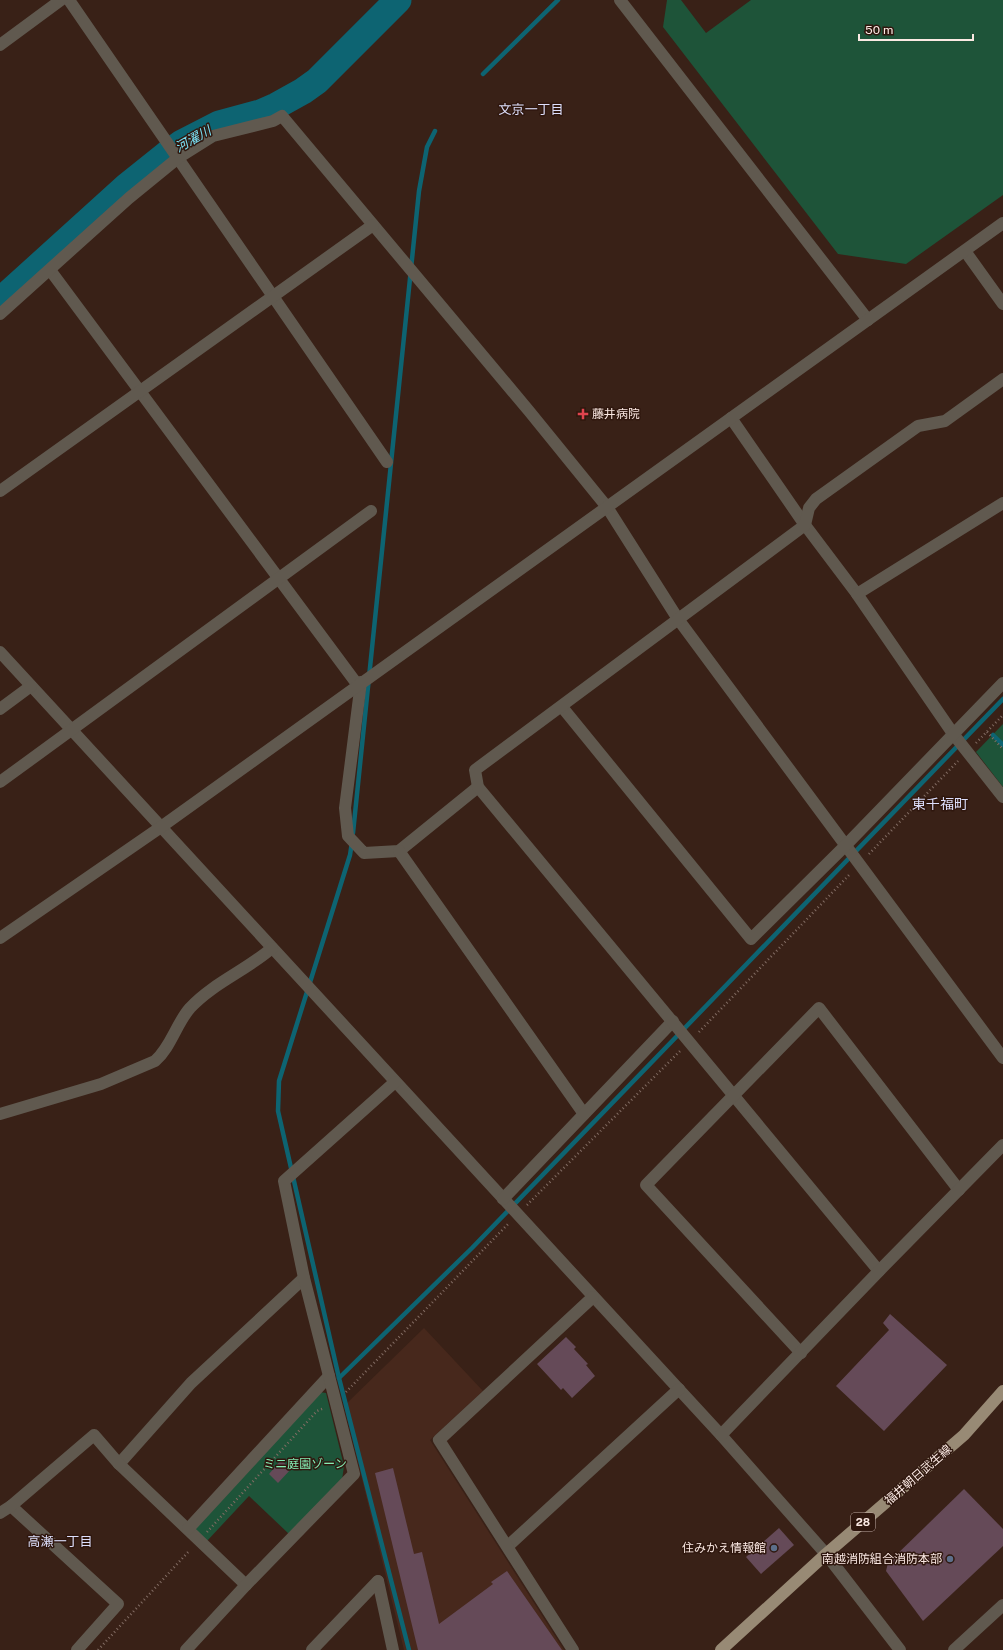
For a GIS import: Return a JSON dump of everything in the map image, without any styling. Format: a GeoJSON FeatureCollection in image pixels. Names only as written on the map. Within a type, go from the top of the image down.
{"type":"FeatureCollection","features":[{"type":"Feature","properties":{"kind":"main road","name":"福井朝日武生線"},"geometry":{"type":"LineString","coordinates":[[721,1650],[826,1554],[964,1435],[1003,1391]]}},
{"type":"Feature","properties":{"kind":"street"},"geometry":{"type":"LineString","coordinates":[[0,45],[60,0]]}},
{"type":"Feature","properties":{"kind":"street"},"geometry":{"type":"LineString","coordinates":[[70,0],[387,462]]}},
{"type":"Feature","properties":{"kind":"street"},"geometry":{"type":"LineString","coordinates":[[620,0],[868,320]]}},
{"type":"Feature","properties":{"kind":"street"},"geometry":{"type":"LineString","coordinates":[[0,314],[129,198],[178,158],[213,136],[273,121],[282,116],[607,507],[678,619],[1003,1058]]}},
{"type":"Feature","properties":{"kind":"street"},"geometry":{"type":"LineString","coordinates":[[0,938],[161,827],[359,683],[1003,223]]}},
{"type":"Feature","properties":{"kind":"street"},"geometry":{"type":"LineString","coordinates":[[0,491],[373,225]]}},
{"type":"Feature","properties":{"kind":"street"},"geometry":{"type":"LineString","coordinates":[[965,251],[1003,304]]}},
{"type":"Feature","properties":{"kind":"street"},"geometry":{"type":"LineString","coordinates":[[50,270],[278,579],[359,683],[345,808],[348,836],[364,853],[399,851],[478,787]]}},
{"type":"Feature","properties":{"kind":"street"},"geometry":{"type":"LineString","coordinates":[[879,1271],[478,787],[475,770],[562,707],[805,525],[809,508],[816,499],[918,426],[945,421],[1003,379]]}},
{"type":"Feature","properties":{"kind":"street"},"geometry":{"type":"LineString","coordinates":[[731,418],[805,525],[857,594],[954,735],[1003,797]]}},
{"type":"Feature","properties":{"kind":"street"},"geometry":{"type":"LineString","coordinates":[[857,594],[1003,503]]}},
{"type":"Feature","properties":{"kind":"street"},"geometry":{"type":"LineString","coordinates":[[0,782],[70,729],[371,511]]}},
{"type":"Feature","properties":{"kind":"street"},"geometry":{"type":"LineString","coordinates":[[0,652],[721,1435],[826,1554],[900,1650]]}},
{"type":"Feature","properties":{"kind":"street"},"geometry":{"type":"LineString","coordinates":[[562,707],[751,939],[954,735],[1003,682]]}},
{"type":"Feature","properties":{"kind":"street"},"geometry":{"type":"LineString","coordinates":[[0,709],[31,686]]}},
{"type":"Feature","properties":{"kind":"street"},"geometry":{"type":"LineString","coordinates":[[399,851],[584,1114]]}},
{"type":"Feature","properties":{"kind":"street"},"geometry":{"type":"LineString","coordinates":[[0,1114],[101,1084],[154,1061],[161,1055],[176,1029],[195,1004],[272,948]]}},
{"type":"Feature","properties":{"kind":"street"},"geometry":{"type":"LineString","coordinates":[[801,1353],[646,1185],[733,1094],[819,1008],[958,1190]]}},
{"type":"Feature","properties":{"kind":"street"},"geometry":{"type":"LineString","coordinates":[[503,1199],[672,1021]]}},
{"type":"Feature","properties":{"kind":"street"},"geometry":{"type":"LineString","coordinates":[[186,1650],[246,1585],[354,1474],[304,1278],[284,1180],[395,1082]]}},
{"type":"Feature","properties":{"kind":"street"},"geometry":{"type":"LineString","coordinates":[[721,1435],[1003,1145]]}},
{"type":"Feature","properties":{"kind":"street"},"geometry":{"type":"LineString","coordinates":[[120,1464],[191,1383],[304,1278]]}},
{"type":"Feature","properties":{"kind":"street"},"geometry":{"type":"LineString","coordinates":[[573,1650],[439,1440],[593,1296]]}},
{"type":"Feature","properties":{"kind":"street"},"geometry":{"type":"LineString","coordinates":[[188,1529],[329,1376]]}},
{"type":"Feature","properties":{"kind":"street"},"geometry":{"type":"LineString","coordinates":[[508,1546],[679,1389]]}},
{"type":"Feature","properties":{"kind":"street"},"geometry":{"type":"LineString","coordinates":[[0,1513],[11,1506],[94,1435],[120,1464],[246,1585]]}},
{"type":"Feature","properties":{"kind":"street"},"geometry":{"type":"LineString","coordinates":[[11,1506],[118,1604],[77,1650]]}},
{"type":"Feature","properties":{"kind":"street"},"geometry":{"type":"LineString","coordinates":[[312,1650],[378,1581],[393,1650]]}},
{"type":"Feature","properties":{"kind":"street"},"geometry":{"type":"LineString","coordinates":[[954,1650],[1003,1605]]}},
{"type":"Feature","properties":{"kind":"path"},"geometry":{"type":"LineString","coordinates":[[348,1389],[517,1215],[690,1042],[1003,715]]}},
{"type":"Feature","properties":{"kind":"path"},"geometry":{"type":"LineString","coordinates":[[987,732],[1003,748]]}},
{"type":"Feature","properties":{"kind":"path"},"geometry":{"type":"LineString","coordinates":[[98,1650],[317,1411],[335,1402]]}},
{"type":"Feature","properties":{"kind":"shaded area"},"geometry":{"type":"Polygon","coordinates":[[[424,1328],[483,1391],[430,1440],[564,1650],[404,1650],[344,1406],[424,1328]]]}},
{"type":"Feature","properties":{"kind":"green space"},"geometry":{"type":"Polygon","coordinates":[[[667,0],[681,0],[706,33],[751,0],[1003,0],[1003,195],[906,264],[838,254],[663,27],[667,0]]]}},
{"type":"Feature","properties":{"kind":"green space"},"geometry":{"type":"Polygon","coordinates":[[[1003,724],[1003,787],[976,752],[1003,724]]]}},
{"type":"Feature","properties":{"kind":"green space","name":"ミニ庭園ゾーン"},"geometry":{"type":"Polygon","coordinates":[[[319,1392],[326,1393],[344,1466],[342,1480],[289,1534],[249,1496],[207,1541],[194,1530],[319,1392]]]}},
{"type":"Feature","properties":{"kind":"building"},"geometry":{"type":"Polygon","coordinates":[[[890,1314],[947,1365],[884,1431],[836,1386],[889,1330],[883,1323],[890,1314]]]}},
{"type":"Feature","properties":{"kind":"building"},"geometry":{"type":"Polygon","coordinates":[[[566,1337],[576,1347],[574,1349],[588,1364],[586,1365],[595,1376],[572,1398],[563,1388],[561,1390],[537,1364],[566,1337]]]}},
{"type":"Feature","properties":{"kind":"building"},"geometry":{"type":"Polygon","coordinates":[[[281,1460],[291,1469],[278,1483],[269,1474],[281,1460]]]}},
{"type":"Feature","properties":{"kind":"building"},"geometry":{"type":"Polygon","coordinates":[[[393,1468],[414,1554],[422,1552],[439,1624],[493,1584],[491,1582],[507,1571],[562,1650],[418,1650],[375,1473],[393,1468]]]}},
{"type":"Feature","properties":{"kind":"building"},"geometry":{"type":"Polygon","coordinates":[[[964,1489],[1003,1529],[1003,1546],[923,1621],[886,1571],[888,1563],[964,1489]]]}},
{"type":"Feature","properties":{"kind":"building"},"geometry":{"type":"Polygon","coordinates":[[[779,1528],[794,1545],[761,1574],[746,1557],[779,1528]]]}},
{"type":"Feature","properties":{"kind":"waterway","name":"河濯川"},"geometry":{"type":"LineString","coordinates":[[0,301],[127,186],[167,154],[182,143],[219,124],[260,113],[303,91],[317,81],[398,0]]}},
{"type":"Feature","properties":{"kind":"waterway"},"geometry":{"type":"LineString","coordinates":[[483,74],[558,0]]}},
{"type":"Feature","properties":{"kind":"waterway"},"geometry":{"type":"LineString","coordinates":[[353,833],[419,191],[427,147],[435,131]]}},
{"type":"Feature","properties":{"kind":"waterway"},"geometry":{"type":"LineString","coordinates":[[339,1378],[472,1248],[1003,699]]}},
{"type":"Feature","properties":{"kind":"waterway"},"geometry":{"type":"LineString","coordinates":[[993,735],[1003,745]]}},
{"type":"Feature","properties":{"kind":"waterway"},"geometry":{"type":"LineString","coordinates":[[352,842],[350,855],[279,1081],[278,1111],[339,1378],[409,1650]]}},
{"type":"Feature","properties":{"kind":"place","name":"藤井病院"},"geometry":{"type":"Point","coordinates":[583,414]}},
{"type":"Feature","properties":{"kind":"place","name":"住みかえ情報館"},"geometry":{"type":"Point","coordinates":[774,1548]}},
{"type":"Feature","properties":{"kind":"place","name":"南越消防組合消防本部"},"geometry":{"type":"Point","coordinates":[950,1559]}},
{"type":"Feature","properties":{"kind":"district","name":"文京一丁目"},"geometry":{"type":"Point","coordinates":[531,109]}},
{"type":"Feature","properties":{"kind":"district","name":"東千福町"},"geometry":{"type":"Point","coordinates":[940,804]}},
{"type":"Feature","properties":{"kind":"district","name":"高瀬一丁目"},"geometry":{"type":"Point","coordinates":[60,1541]}}]}
